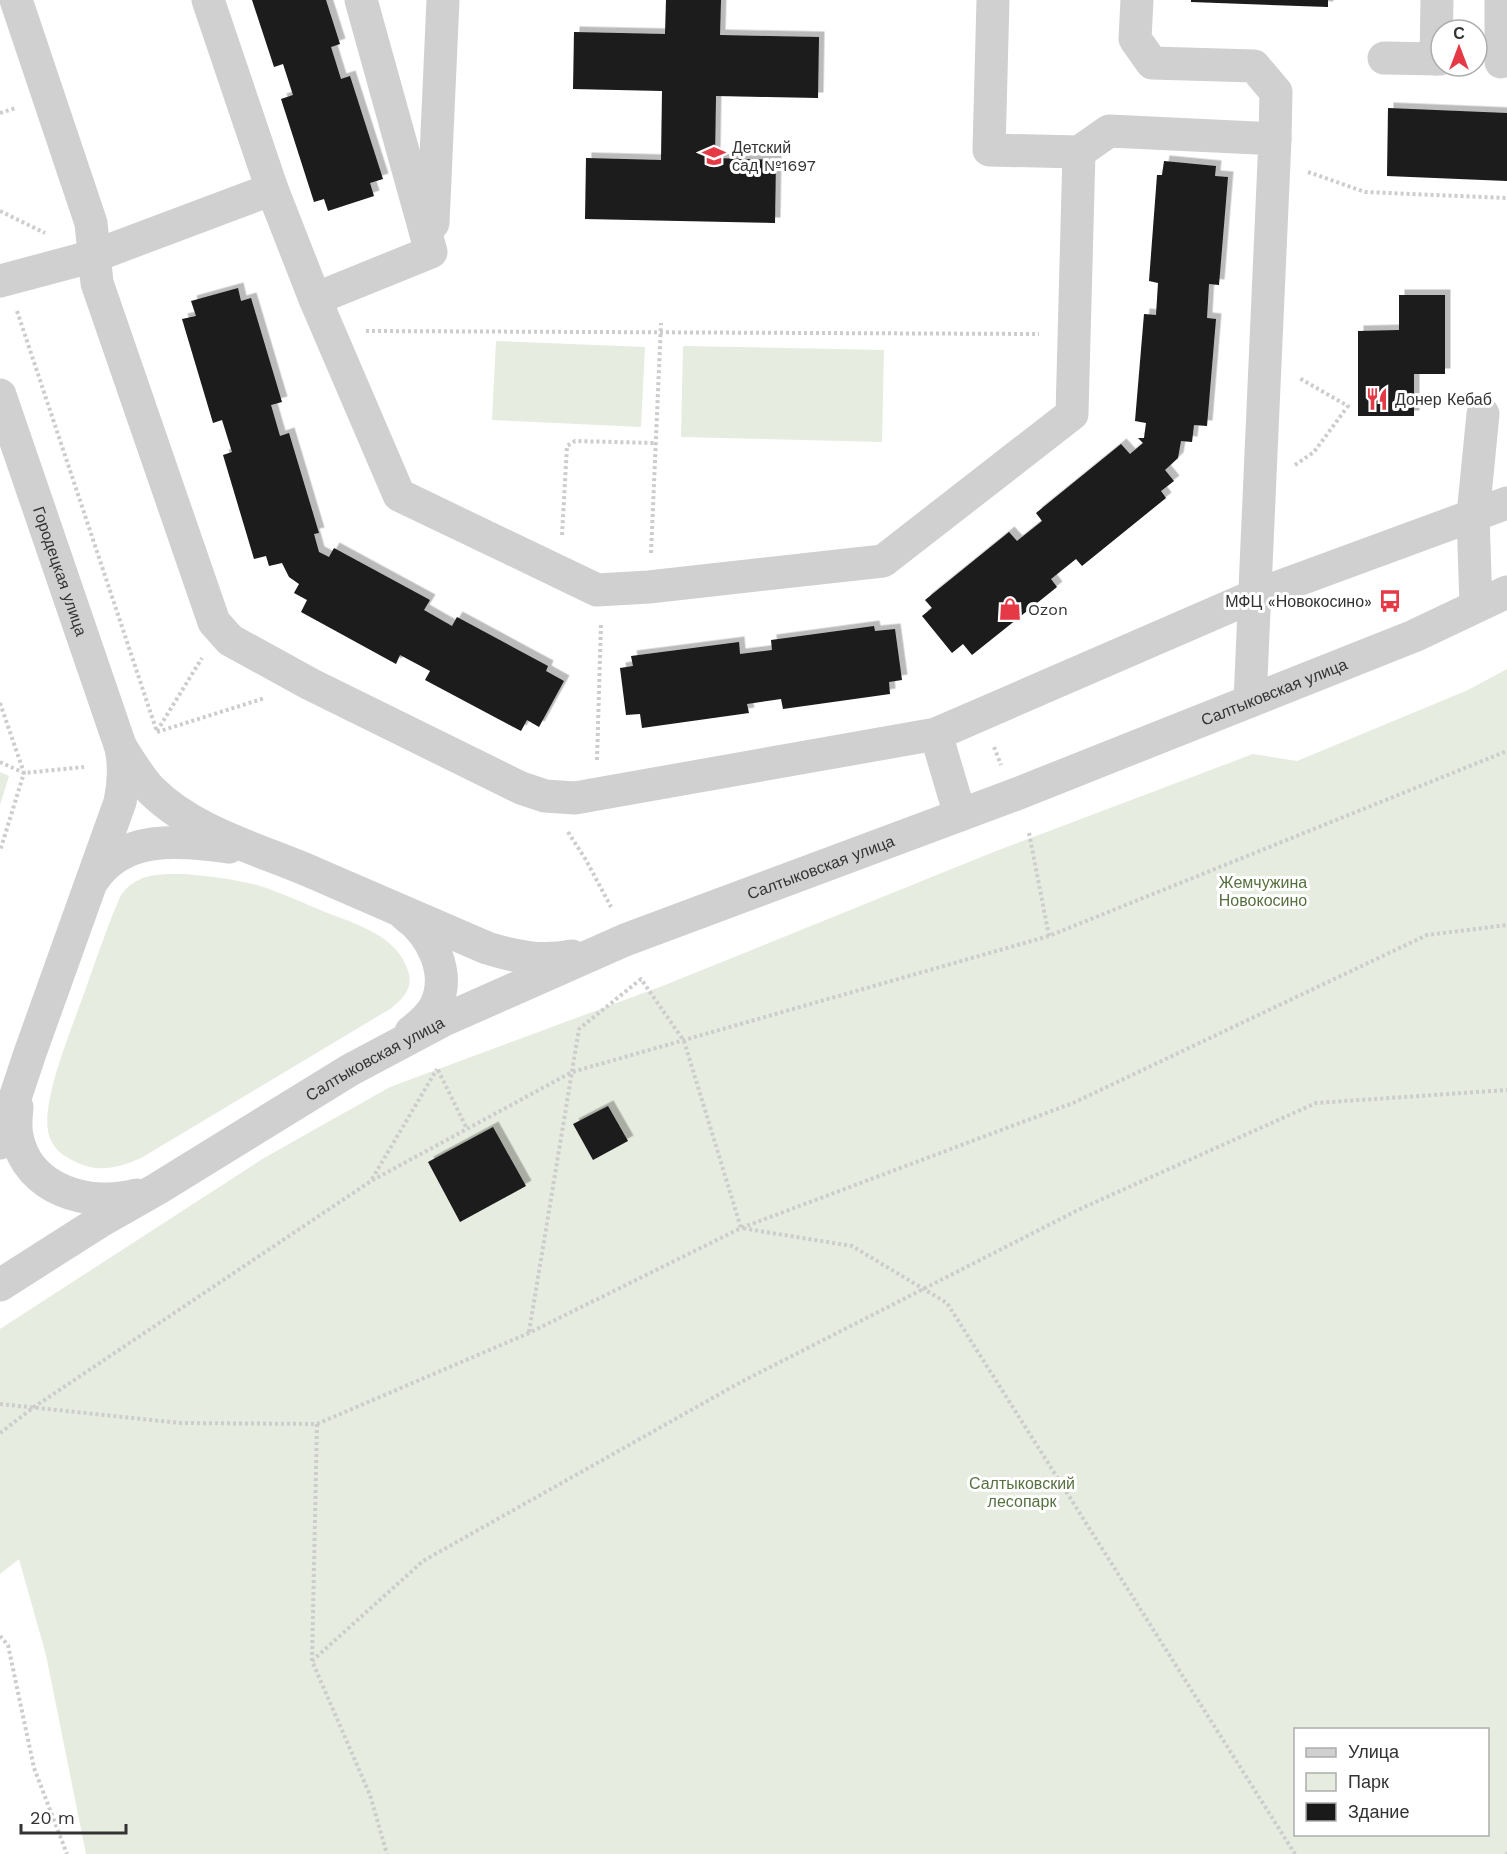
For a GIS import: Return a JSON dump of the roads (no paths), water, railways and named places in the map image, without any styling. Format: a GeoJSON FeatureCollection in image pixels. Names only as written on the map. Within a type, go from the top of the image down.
{"type":"FeatureCollection","features":[{"type":"Feature","properties":{"kind":"street"},"geometry":{"type":"LineString","coordinates":[[16,0],[91,223],[97,283],[214,622],[230,640],[310,684],[521,788],[545,796],[575,798],[936,734],[1254,596],[1507,503]]}},
{"type":"Feature","properties":{"kind":"street"},"geometry":{"type":"LineString","coordinates":[[208,0],[272,189],[315,299],[399,495],[597,590],[883,561],[1072,414],[1078,152]]}},
{"type":"Feature","properties":{"kind":"street"},"geometry":{"type":"LineString","coordinates":[[361,0],[431,252]]}},
{"type":"Feature","properties":{"kind":"street"},"geometry":{"type":"LineString","coordinates":[[431,252],[443,0]]}},
{"type":"Feature","properties":{"kind":"street"},"geometry":{"type":"LineString","coordinates":[[993,0],[989,150],[1078,152],[1109,131],[1274,150]]}},
{"type":"Feature","properties":{"kind":"street"},"geometry":{"type":"LineString","coordinates":[[1137,0],[1135,39],[1152,63],[1254,66],[1276,92],[1250,701]]}},
{"type":"Feature","properties":{"kind":"street"},"geometry":{"type":"LineString","coordinates":[[1437,0],[1437,18]]}},
{"type":"Feature","properties":{"kind":"street"},"geometry":{"type":"LineString","coordinates":[[1495,61],[1501,0]]}},
{"type":"Feature","properties":{"kind":"street"},"geometry":{"type":"LineString","coordinates":[[1384,58],[1429,59]]}},
{"type":"Feature","properties":{"kind":"street"},"geometry":{"type":"LineString","coordinates":[[3,281],[94,256],[272,189]]}},
{"type":"Feature","properties":{"kind":"street"},"geometry":{"type":"LineString","coordinates":[[315,299],[431,252]]}},
{"type":"Feature","properties":{"kind":"street","name":"Городецкая улица"},"geometry":{"type":"LineString","coordinates":[[0,395],[122,747]]}},
{"type":"Feature","properties":{"kind":"street"},"geometry":{"type":"LineString","coordinates":[[1476,606],[1473,515],[1483,414]]}},
{"type":"Feature","properties":{"kind":"street","name":"Салтыковская улица"},"geometry":{"type":"LineString","coordinates":[[0,1285],[99,1222],[157,1189],[350,1070],[444,1020],[625,940],[960,815],[1250,701],[1414,636],[1507,592]]}},
{"type":"Feature","properties":{"kind":"street"},"geometry":{"type":"LineString","coordinates":[[936,734],[960,815]]}},
{"type":"Feature","properties":{"kind":"street"},"geometry":{"type":"LineString","coordinates":[[122,747],[139,776],[152,791],[190,819],[241,844],[487,948],[521,957],[556,959],[578,955],[625,940]]}},
{"type":"Feature","properties":{"kind":"street"},"geometry":{"type":"LineString","coordinates":[[0,1143],[120,802],[125,765],[122,747]]}},
{"type":"Feature","properties":{"kind":"street"},"geometry":{"type":"LineString","coordinates":[[86,895],[103,865],[121,853],[146,844],[185,843],[238,848],[267,855],[299,867]]}},
{"type":"Feature","properties":{"kind":"street"},"geometry":{"type":"LineString","coordinates":[[350,1070],[408,1035],[424,1022],[436,1006],[442,988],[436,953],[427,938],[413,921],[393,907]]}},
{"type":"Feature","properties":{"kind":"street","name":"Салтыковская улица"},"geometry":{"type":"LineString","coordinates":[[30,1053],[18,1102],[16,1134],[20,1149],[30,1166],[42,1179],[73,1196],[92,1199],[112,1200],[157,1189]]}},
{"type":"Feature","properties":{"kind":"place","name":"Детский сад №1697"},"geometry":{"type":"Point","coordinates":[714,156]}},
{"type":"Feature","properties":{"kind":"place","name":"Донер Кебаб"},"geometry":{"type":"Point","coordinates":[1377,399]}},
{"type":"Feature","properties":{"kind":"place","name":"МФЦ «Новокосино»"},"geometry":{"type":"Point","coordinates":[1390,601]}},
{"type":"Feature","properties":{"kind":"place","name":"Ozon"},"geometry":{"type":"Point","coordinates":[1010,609]}},
{"type":"Feature","properties":{"kind":"park label","name":"Жемчужина Новокосино"},"geometry":{"type":"Point","coordinates":[1263,891]}},
{"type":"Feature","properties":{"kind":"park label","name":"Салтыковский лесопарк"},"geometry":{"type":"Point","coordinates":[1022,1492]}}]}
